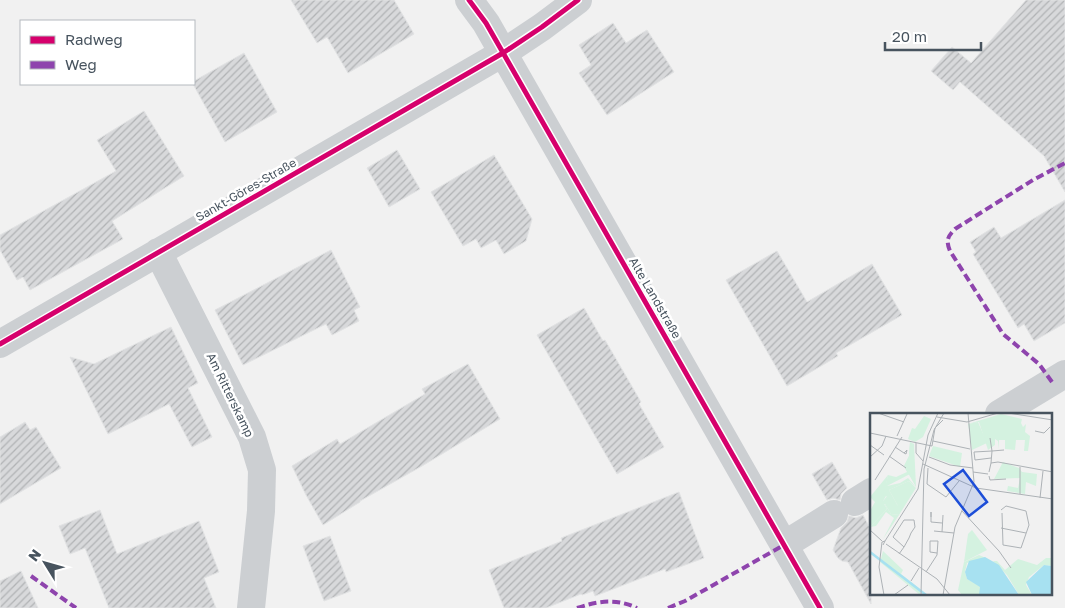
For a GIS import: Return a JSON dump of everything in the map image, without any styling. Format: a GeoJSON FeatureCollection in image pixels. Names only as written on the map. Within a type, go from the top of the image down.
{"type":"FeatureCollection","features":[{"type":"Feature","properties":{"kind":"street","name":"Alte Landstraße"},"geometry":{"type":"LineString","coordinates":[[469,0],[486,23],[820,608]]}},
{"type":"Feature","properties":{"kind":"street","name":"Sankt-Göres-Straße"},"geometry":{"type":"LineString","coordinates":[[0,344],[503,53],[578,0]]}},
{"type":"Feature","properties":{"kind":"street","name":"Am Ritterskamp"},"geometry":{"type":"LineString","coordinates":[[158,252],[252,437],[262,470],[261,512],[251,608]]}},
{"type":"Feature","properties":{"kind":"street"},"geometry":{"type":"LineString","coordinates":[[1001,413],[1065,374]]}},
{"type":"Feature","properties":{"kind":"street"},"geometry":{"type":"LineString","coordinates":[[784,545],[854,503]]}},
{"type":"Feature","properties":{"kind":"building"},"geometry":{"type":"Polygon","coordinates":[[[291,0],[394,0],[414,34],[348,73],[327,37],[317,43],[291,0]]]}},
{"type":"Feature","properties":{"kind":"building"},"geometry":{"type":"Polygon","coordinates":[[[1026,0],[1065,0],[1065,192],[1044,156],[960,82],[953,90],[931,71],[952,47],[971,63],[1026,0]]]}},
{"type":"Feature","properties":{"kind":"building"},"geometry":{"type":"Polygon","coordinates":[[[613,23],[626,43],[647,30],[674,72],[607,115],[579,73],[591,65],[579,45],[613,23]]]}},
{"type":"Feature","properties":{"kind":"building"},"geometry":{"type":"Polygon","coordinates":[[[244,53],[277,112],[225,142],[194,85],[195,80],[244,53]]]}},
{"type":"Feature","properties":{"kind":"building"},"geometry":{"type":"Polygon","coordinates":[[[144,111],[184,176],[112,221],[123,239],[30,290],[23,277],[17,280],[0,250],[0,235],[116,171],[97,140],[144,111]]]}},
{"type":"Feature","properties":{"kind":"building"},"geometry":{"type":"Polygon","coordinates":[[[397,150],[420,189],[389,207],[367,168],[397,150]]]}},
{"type":"Feature","properties":{"kind":"building"},"geometry":{"type":"Polygon","coordinates":[[[494,155],[532,219],[526,241],[504,254],[496,240],[481,248],[476,239],[463,246],[431,192],[494,155]]]}},
{"type":"Feature","properties":{"kind":"building"},"geometry":{"type":"Polygon","coordinates":[[[1065,200],[1065,323],[1034,341],[1024,324],[1018,328],[973,254],[976,252],[970,242],[994,227],[1001,238],[1065,200]]]}},
{"type":"Feature","properties":{"kind":"building"},"geometry":{"type":"Polygon","coordinates":[[[331,250],[360,307],[354,310],[359,321],[332,335],[326,324],[243,365],[215,310],[331,250]]]}},
{"type":"Feature","properties":{"kind":"building"},"geometry":{"type":"Polygon","coordinates":[[[777,251],[807,302],[872,264],[902,315],[836,353],[838,356],[787,386],[726,280],[777,251]]]}},
{"type":"Feature","properties":{"kind":"building"},"geometry":{"type":"Polygon","coordinates":[[[584,308],[641,402],[639,404],[664,447],[617,474],[537,335],[584,308]]]}},
{"type":"Feature","properties":{"kind":"building"},"geometry":{"type":"Polygon","coordinates":[[[171,327],[198,383],[188,388],[212,437],[192,447],[169,404],[108,434],[70,357],[94,364],[171,327]]]}},
{"type":"Feature","properties":{"kind":"building"},"geometry":{"type":"Polygon","coordinates":[[[468,364],[500,419],[360,501],[323,525],[292,466],[337,439],[340,444],[425,394],[422,389],[468,364]]]}},
{"type":"Feature","properties":{"kind":"building"},"geometry":{"type":"Polygon","coordinates":[[[25,422],[30,430],[36,427],[61,468],[0,504],[0,437],[25,422]]]}},
{"type":"Feature","properties":{"kind":"building"},"geometry":{"type":"Polygon","coordinates":[[[832,462],[847,488],[841,494],[840,500],[833,498],[827,500],[812,474],[832,462]]]}},
{"type":"Feature","properties":{"kind":"building"},"geometry":{"type":"Polygon","coordinates":[[[679,492],[704,558],[666,572],[665,569],[595,596],[593,591],[546,608],[504,608],[489,570],[562,541],[561,538],[679,492]]]}},
{"type":"Feature","properties":{"kind":"building"},"geometry":{"type":"Polygon","coordinates":[[[100,510],[117,554],[199,521],[219,572],[204,578],[216,608],[109,608],[85,548],[70,554],[59,526],[100,510]]]}},
{"type":"Feature","properties":{"kind":"building"},"geometry":{"type":"Polygon","coordinates":[[[863,515],[870,528],[871,604],[848,562],[838,558],[833,550],[841,528],[847,522],[849,516],[856,518],[863,515]]]}},
{"type":"Feature","properties":{"kind":"building"},"geometry":{"type":"Polygon","coordinates":[[[330,536],[351,591],[324,601],[303,546],[330,536]]]}},
{"type":"Feature","properties":{"kind":"building"},"geometry":{"type":"Polygon","coordinates":[[[21,571],[38,608],[0,608],[0,581],[21,571]]]}},
{"type":"Feature","properties":{"kind":"marked path"},"geometry":{"type":"LineString","coordinates":[[1052,382],[1039,364],[1003,334],[950,251],[948,242],[955,229],[1033,180],[1065,163]]}},
{"type":"Feature","properties":{"kind":"marked path"},"geometry":{"type":"LineString","coordinates":[[668,608],[685,601],[784,545]]}},
{"type":"Feature","properties":{"kind":"marked path"},"geometry":{"type":"LineString","coordinates":[[31,576],[76,608]]}},
{"type":"Feature","properties":{"kind":"marked path"},"geometry":{"type":"LineString","coordinates":[[577,608],[607,602],[622,603],[637,608]]}},
{"type":"Feature","properties":{"kind":"cycle path"},"geometry":{"type":"LineString","coordinates":[[469,0],[486,23],[820,608]]}},
{"type":"Feature","properties":{"kind":"cycle path"},"geometry":{"type":"LineString","coordinates":[[0,344],[503,53],[578,0]]}}]}
